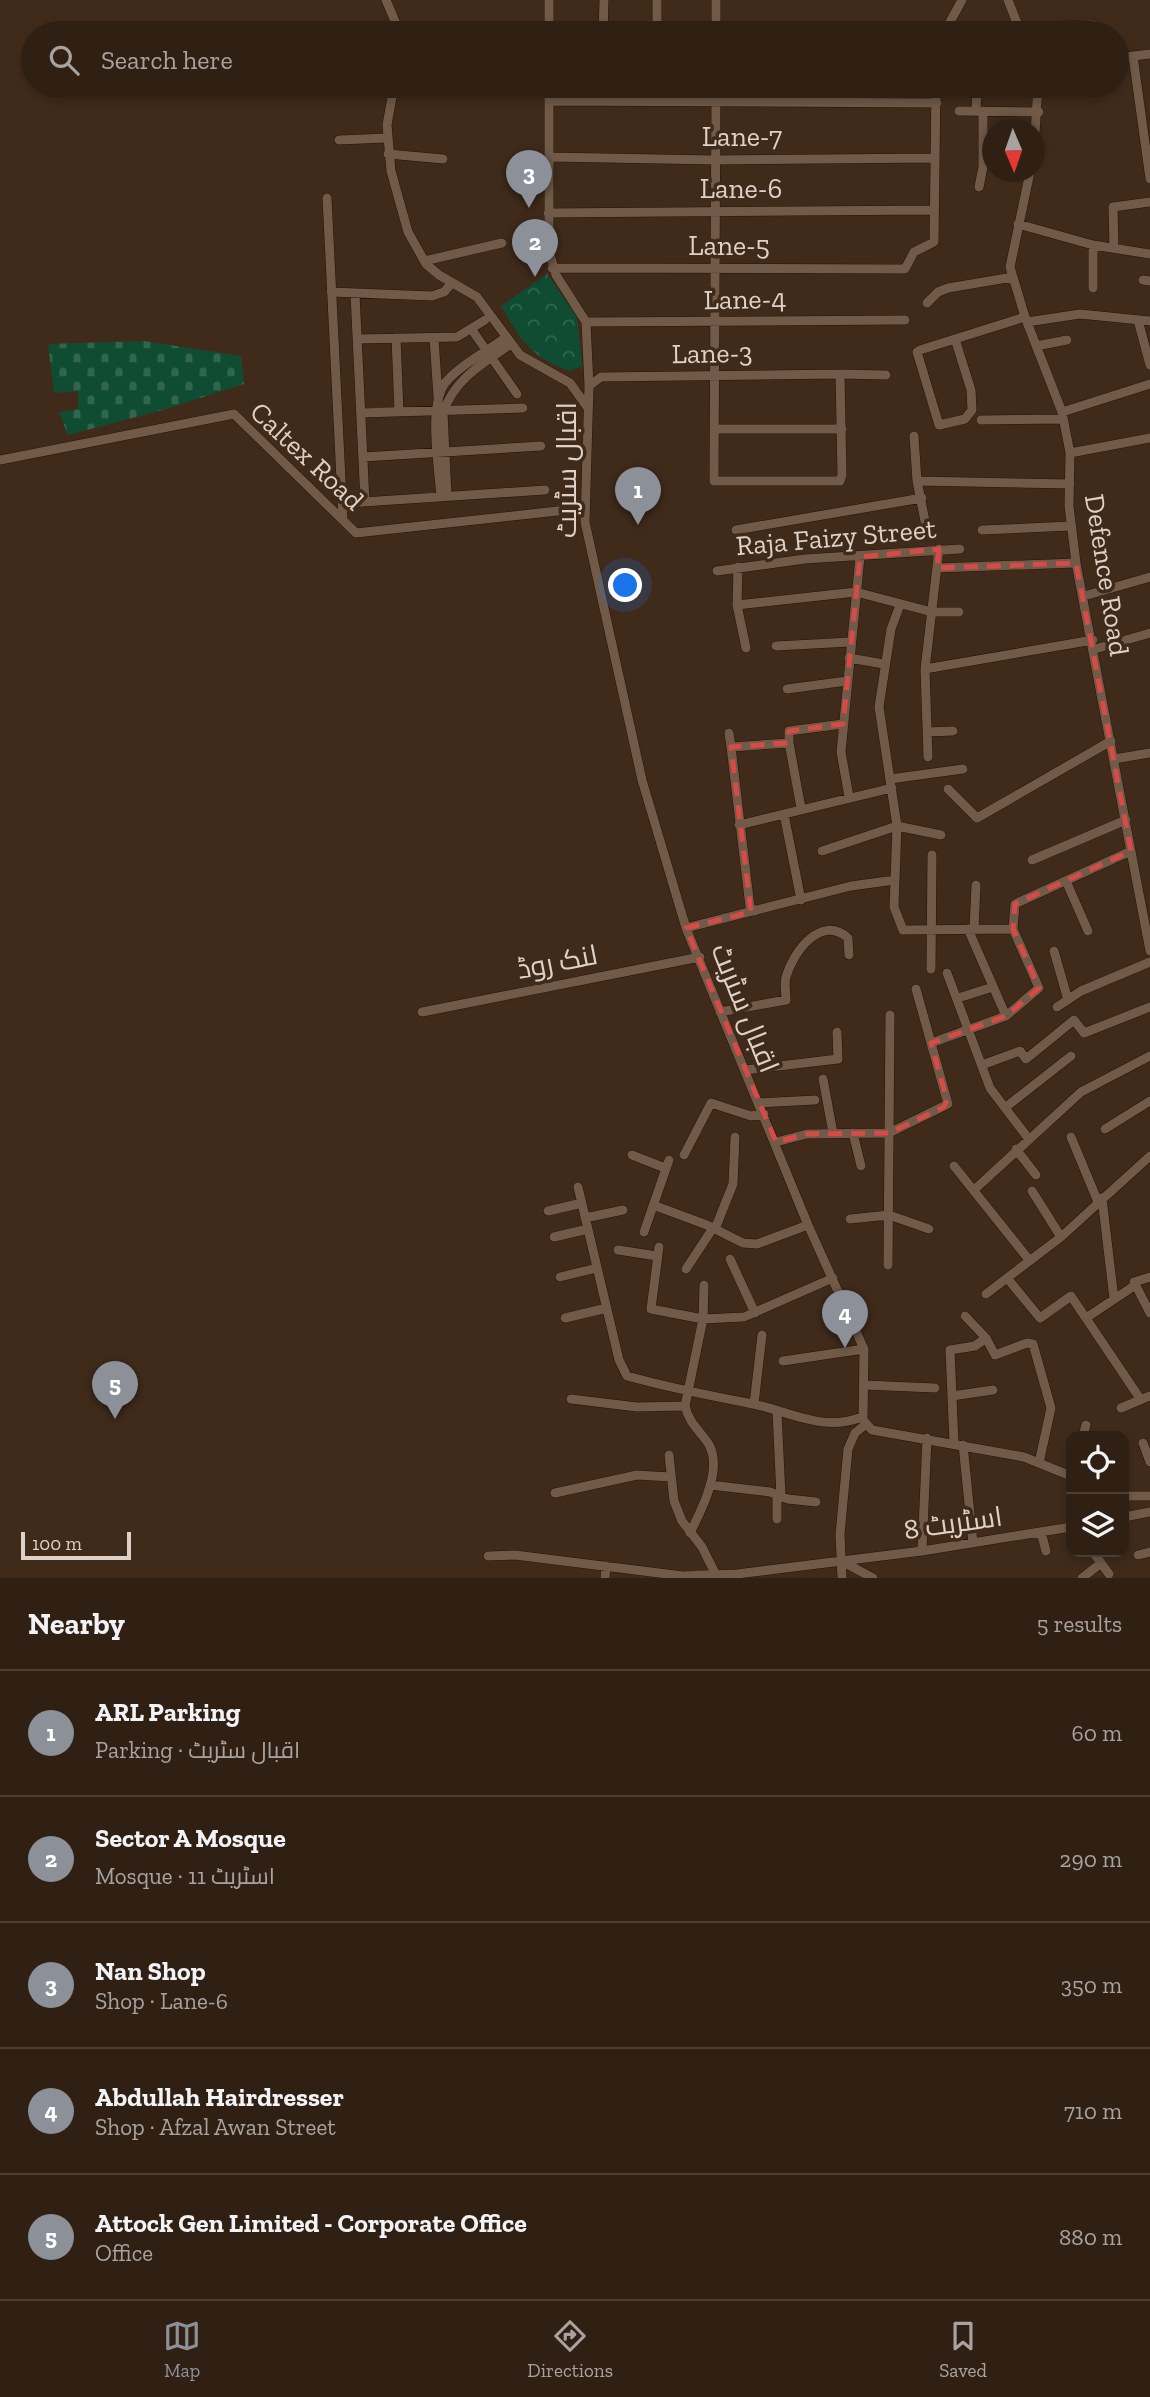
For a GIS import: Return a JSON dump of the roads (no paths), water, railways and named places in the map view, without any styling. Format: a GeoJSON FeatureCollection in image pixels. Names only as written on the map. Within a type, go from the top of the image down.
{"type":"FeatureCollection","features":[{"type":"Feature","properties":{"kind":"street"},"geometry":{"type":"LineString","coordinates":[[386,0],[395,21]]}},
{"type":"Feature","properties":{"kind":"street"},"geometry":{"type":"LineString","coordinates":[[549,0],[549,21]]}},
{"type":"Feature","properties":{"kind":"street"},"geometry":{"type":"LineString","coordinates":[[603,21],[604,0]]}},
{"type":"Feature","properties":{"kind":"street"},"geometry":{"type":"LineString","coordinates":[[657,0],[657,21]]}},
{"type":"Feature","properties":{"kind":"street"},"geometry":{"type":"LineString","coordinates":[[716,0],[716,21]]}},
{"type":"Feature","properties":{"kind":"street"},"geometry":{"type":"LineString","coordinates":[[951,21],[962,0]]}},
{"type":"Feature","properties":{"kind":"street"},"geometry":{"type":"LineString","coordinates":[[1008,0],[1016,21]]}},
{"type":"Feature","properties":{"kind":"street"},"geometry":{"type":"LineString","coordinates":[[1129,57],[1150,54]]}},
{"type":"Feature","properties":{"kind":"street"},"geometry":{"type":"LineString","coordinates":[[1133,57],[1150,178]]}},
{"type":"Feature","properties":{"kind":"street"},"geometry":{"type":"LineString","coordinates":[[392,98],[387,138],[388,154],[408,232],[424,261],[452,283],[477,297],[529,363],[570,383],[588,408]]}},
{"type":"Feature","properties":{"kind":"street"},"geometry":{"type":"LineString","coordinates":[[716,98],[714,481],[840,481],[840,374]]}},
{"type":"Feature","properties":{"kind":"street"},"geometry":{"type":"LineString","coordinates":[[934,210],[937,98]]}},
{"type":"Feature","properties":{"kind":"street"},"geometry":{"type":"LineString","coordinates":[[978,98],[983,167],[979,187]]}},
{"type":"Feature","properties":{"kind":"street"},"geometry":{"type":"LineString","coordinates":[[1038,98],[1038,119]]}},
{"type":"Feature","properties":{"kind":"street"},"geometry":{"type":"LineString","coordinates":[[586,322],[552,268],[548,214],[550,101],[937,103]]}},
{"type":"Feature","properties":{"kind":"street"},"geometry":{"type":"LineString","coordinates":[[959,111],[1039,112]]}},
{"type":"Feature","properties":{"kind":"street"},"geometry":{"type":"LineString","coordinates":[[339,140],[387,138]]}},
{"type":"Feature","properties":{"kind":"street"},"geometry":{"type":"LineString","coordinates":[[388,154],[443,159]]}},
{"type":"Feature","properties":{"kind":"street","name":"Lane-7"},"geometry":{"type":"LineString","coordinates":[[549,157],[715,160],[935,158]]}},
{"type":"Feature","properties":{"kind":"street","name":"Defence Road"},"geometry":{"type":"LineString","coordinates":[[1028,182],[1010,267],[1026,320],[1063,415],[1070,453],[1071,526],[1076,563],[1094,644],[1150,951]]}},
{"type":"Feature","properties":{"kind":"street"},"geometry":{"type":"LineString","coordinates":[[327,198],[343,520]]}},
{"type":"Feature","properties":{"kind":"street"},"geometry":{"type":"LineString","coordinates":[[1114,248],[1113,207],[1150,202]]}},
{"type":"Feature","properties":{"kind":"street","name":"Lane-6"},"geometry":{"type":"LineString","coordinates":[[548,214],[934,210]]}},
{"type":"Feature","properties":{"kind":"street","name":"Lane-5"},"geometry":{"type":"LineString","coordinates":[[552,268],[905,269],[914,252],[934,242],[934,210]]}},
{"type":"Feature","properties":{"kind":"street"},"geometry":{"type":"LineString","coordinates":[[1018,224],[1093,246],[1150,254]]}},
{"type":"Feature","properties":{"kind":"street"},"geometry":{"type":"LineString","coordinates":[[424,261],[502,243]]}},
{"type":"Feature","properties":{"kind":"street"},"geometry":{"type":"LineString","coordinates":[[1093,246],[1093,288]]}},
{"type":"Feature","properties":{"kind":"street"},"geometry":{"type":"LineString","coordinates":[[927,303],[938,292],[948,288],[1013,277]]}},
{"type":"Feature","properties":{"kind":"street"},"geometry":{"type":"LineString","coordinates":[[331,292],[432,296],[444,292],[452,283]]}},
{"type":"Feature","properties":{"kind":"street"},"geometry":{"type":"LineString","coordinates":[[355,294],[365,502]]}},
{"type":"Feature","properties":{"kind":"street"},"geometry":{"type":"LineString","coordinates":[[955,339],[971,390],[972,410],[965,419],[939,425],[917,352],[955,339],[1026,320],[1080,314],[1150,321]]}},
{"type":"Feature","properties":{"kind":"street"},"geometry":{"type":"LineString","coordinates":[[358,339],[457,337],[485,320]]}},
{"type":"Feature","properties":{"kind":"street","name":"Lane-4"},"geometry":{"type":"LineString","coordinates":[[586,322],[905,320]]}},
{"type":"Feature","properties":{"kind":"street"},"geometry":{"type":"LineString","coordinates":[[1138,320],[1150,365]]}},
{"type":"Feature","properties":{"kind":"street","name":"اقبال سٹریٹ"},"geometry":{"type":"LineString","coordinates":[[586,322],[589,386],[585,508],[588,546],[642,780],[686,928],[808,1225],[864,1349],[864,1421]]}},
{"type":"Feature","properties":{"kind":"street"},"geometry":{"type":"LineString","coordinates":[[472,330],[517,394]]}},
{"type":"Feature","properties":{"kind":"street"},"geometry":{"type":"LineString","coordinates":[[396,338],[399,412]]}},
{"type":"Feature","properties":{"kind":"street"},"geometry":{"type":"LineString","coordinates":[[434,338],[444,496]]}},
{"type":"Feature","properties":{"kind":"street"},"geometry":{"type":"LineString","coordinates":[[439,399],[446,383],[509,340]]}},
{"type":"Feature","properties":{"kind":"street"},"geometry":{"type":"LineString","coordinates":[[1036,346],[1067,340]]}},
{"type":"Feature","properties":{"kind":"street"},"geometry":{"type":"LineString","coordinates":[[440,411],[465,376],[489,355]]}},
{"type":"Feature","properties":{"kind":"street","name":"Lane-3"},"geometry":{"type":"LineString","coordinates":[[589,386],[601,377],[886,375]]}},
{"type":"Feature","properties":{"kind":"street"},"geometry":{"type":"LineString","coordinates":[[981,420],[1063,415],[1150,384]]}},
{"type":"Feature","properties":{"kind":"street"},"geometry":{"type":"LineString","coordinates":[[361,413],[523,408]]}},
{"type":"Feature","properties":{"kind":"street","name":"Caltex Road"},"geometry":{"type":"LineString","coordinates":[[0,460],[234,414],[356,533],[585,508]]}},
{"type":"Feature","properties":{"kind":"street"},"geometry":{"type":"LineString","coordinates":[[714,429],[842,429]]}},
{"type":"Feature","properties":{"kind":"street"},"geometry":{"type":"LineString","coordinates":[[914,436],[917,481],[926,526]]}},
{"type":"Feature","properties":{"kind":"street"},"geometry":{"type":"LineString","coordinates":[[1070,453],[1150,438]]}},
{"type":"Feature","properties":{"kind":"street"},"geometry":{"type":"LineString","coordinates":[[363,457],[541,446]]}},
{"type":"Feature","properties":{"kind":"street"},"geometry":{"type":"LineString","coordinates":[[917,481],[1070,484]]}},
{"type":"Feature","properties":{"kind":"street"},"geometry":{"type":"LineString","coordinates":[[348,503],[545,490]]}},
{"type":"Feature","properties":{"kind":"street"},"geometry":{"type":"LineString","coordinates":[[736,530],[922,498]]}},
{"type":"Feature","properties":{"kind":"street"},"geometry":{"type":"LineString","coordinates":[[982,530],[1071,526]]}},
{"type":"Feature","properties":{"kind":"street"},"geometry":{"type":"LineString","coordinates":[[928,757],[925,669],[939,549]]}},
{"type":"Feature","properties":{"kind":"street","name":"Raja Faizy Street"},"geometry":{"type":"LineString","coordinates":[[717,571],[805,559],[960,549]]}},
{"type":"Feature","properties":{"kind":"street"},"geometry":{"type":"LineString","coordinates":[[849,797],[841,752],[860,557]]}},
{"type":"Feature","properties":{"kind":"street"},"geometry":{"type":"LineString","coordinates":[[937,568],[1076,563]]}},
{"type":"Feature","properties":{"kind":"street"},"geometry":{"type":"LineString","coordinates":[[738,567],[737,605],[746,648]]}},
{"type":"Feature","properties":{"kind":"street"},"geometry":{"type":"LineString","coordinates":[[1084,596],[1150,577]]}},
{"type":"Feature","properties":{"kind":"street"},"geometry":{"type":"LineString","coordinates":[[737,605],[856,592],[932,612],[959,612]]}},
{"type":"Feature","properties":{"kind":"street"},"geometry":{"type":"LineString","coordinates":[[900,605],[891,629],[879,707],[897,826],[894,907],[903,930],[1013,929]]}},
{"type":"Feature","properties":{"kind":"street"},"geometry":{"type":"LineString","coordinates":[[925,669],[1150,633]]}},
{"type":"Feature","properties":{"kind":"street"},"geometry":{"type":"LineString","coordinates":[[776,646],[850,642]]}},
{"type":"Feature","properties":{"kind":"street"},"geometry":{"type":"LineString","coordinates":[[849,658],[884,664]]}},
{"type":"Feature","properties":{"kind":"street"},"geometry":{"type":"LineString","coordinates":[[787,690],[846,681]]}},
{"type":"Feature","properties":{"kind":"street"},"geometry":{"type":"LineString","coordinates":[[801,808],[789,731],[843,724]]}},
{"type":"Feature","properties":{"kind":"street"},"geometry":{"type":"LineString","coordinates":[[927,732],[953,732]]}},
{"type":"Feature","properties":{"kind":"street"},"geometry":{"type":"LineString","coordinates":[[729,733],[750,907],[755,911]]}},
{"type":"Feature","properties":{"kind":"street"},"geometry":{"type":"LineString","coordinates":[[948,789],[977,818],[1111,741]]}},
{"type":"Feature","properties":{"kind":"street"},"geometry":{"type":"LineString","coordinates":[[731,747],[789,743]]}},
{"type":"Feature","properties":{"kind":"street"},"geometry":{"type":"LineString","coordinates":[[1114,759],[1150,753]]}},
{"type":"Feature","properties":{"kind":"street"},"geometry":{"type":"LineString","coordinates":[[739,825],[891,784],[963,769]]}},
{"type":"Feature","properties":{"kind":"street"},"geometry":{"type":"LineString","coordinates":[[784,814],[801,900]]}},
{"type":"Feature","properties":{"kind":"street"},"geometry":{"type":"LineString","coordinates":[[1032,860],[1126,820]]}},
{"type":"Feature","properties":{"kind":"street"},"geometry":{"type":"LineString","coordinates":[[822,851],[897,826],[941,835]]}},
{"type":"Feature","properties":{"kind":"street"},"geometry":{"type":"LineString","coordinates":[[931,1043],[1006,1016],[1039,988],[1013,929],[1015,904],[1131,851]]}},
{"type":"Feature","properties":{"kind":"street"},"geometry":{"type":"LineString","coordinates":[[931,969],[932,855]]}},
{"type":"Feature","properties":{"kind":"street"},"geometry":{"type":"LineString","coordinates":[[686,928],[850,886],[895,880]]}},
{"type":"Feature","properties":{"kind":"street"},"geometry":{"type":"LineString","coordinates":[[1066,881],[1088,931]]}},
{"type":"Feature","properties":{"kind":"street"},"geometry":{"type":"LineString","coordinates":[[976,885],[971,929],[1006,1016]]}},
{"type":"Feature","properties":{"kind":"street"},"geometry":{"type":"LineString","coordinates":[[720,1012],[786,1000],[785,978],[808,939],[826,929],[840,931],[848,938],[849,955]]}},
{"type":"Feature","properties":{"kind":"street"},"geometry":{"type":"LineString","coordinates":[[1054,951],[1068,1000]]}},
{"type":"Feature","properties":{"kind":"street","name":"لنک روڈ"},"geometry":{"type":"LineString","coordinates":[[422,1012],[700,957]]}},
{"type":"Feature","properties":{"kind":"street"},"geometry":{"type":"LineString","coordinates":[[1057,1007],[1150,962]]}},
{"type":"Feature","properties":{"kind":"street"},"geometry":{"type":"LineString","coordinates":[[947,972],[990,1088],[1028,1138]]}},
{"type":"Feature","properties":{"kind":"street"},"geometry":{"type":"LineString","coordinates":[[958,998],[993,987]]}},
{"type":"Feature","properties":{"kind":"street"},"geometry":{"type":"LineString","coordinates":[[776,1142],[807,1134],[889,1133],[948,1104],[916,989]]}},
{"type":"Feature","properties":{"kind":"street"},"geometry":{"type":"LineString","coordinates":[[982,1065],[1020,1051],[1026,1059],[1074,1020],[1084,1034],[1150,1007]]}},
{"type":"Feature","properties":{"kind":"street"},"geometry":{"type":"LineString","coordinates":[[888,1265],[890,1015]]}},
{"type":"Feature","properties":{"kind":"street"},"geometry":{"type":"LineString","coordinates":[[745,1070],[838,1059],[837,1032]]}},
{"type":"Feature","properties":{"kind":"street"},"geometry":{"type":"LineString","coordinates":[[1006,1107],[1071,1056]]}},
{"type":"Feature","properties":{"kind":"street"},"geometry":{"type":"LineString","coordinates":[[974,1190],[1081,1092],[1150,1056]]}},
{"type":"Feature","properties":{"kind":"street"},"geometry":{"type":"LineString","coordinates":[[823,1079],[833,1133]]}},
{"type":"Feature","properties":{"kind":"street"},"geometry":{"type":"LineString","coordinates":[[759,1103],[815,1100]]}},
{"type":"Feature","properties":{"kind":"street"},"geometry":{"type":"LineString","coordinates":[[1105,1129],[1150,1101]]}},
{"type":"Feature","properties":{"kind":"street"},"geometry":{"type":"LineString","coordinates":[[684,1155],[711,1103],[751,1116],[764,1114]]}},
{"type":"Feature","properties":{"kind":"street"},"geometry":{"type":"LineString","coordinates":[[853,1133],[861,1166]]}},
{"type":"Feature","properties":{"kind":"street"},"geometry":{"type":"LineString","coordinates":[[687,1269],[714,1229],[733,1184],[735,1137]]}},
{"type":"Feature","properties":{"kind":"street"},"geometry":{"type":"LineString","coordinates":[[1071,1137],[1100,1200],[1114,1298]]}},
{"type":"Feature","properties":{"kind":"street"},"geometry":{"type":"LineString","coordinates":[[1016,1149],[1035,1175]]}},
{"type":"Feature","properties":{"kind":"street"},"geometry":{"type":"LineString","coordinates":[[632,1155],[667,1164],[644,1232]]}},
{"type":"Feature","properties":{"kind":"street"},"geometry":{"type":"LineString","coordinates":[[986,1294],[1061,1237],[1150,1156]]}},
{"type":"Feature","properties":{"kind":"street"},"geometry":{"type":"LineString","coordinates":[[954,1166],[1030,1261]]}},
{"type":"Feature","properties":{"kind":"street"},"geometry":{"type":"LineString","coordinates":[[578,1187],[619,1360],[627,1376],[688,1394],[754,1405],[822,1423],[864,1421]]}},
{"type":"Feature","properties":{"kind":"street"},"geometry":{"type":"LineString","coordinates":[[1032,1191],[1061,1237]]}},
{"type":"Feature","properties":{"kind":"street"},"geometry":{"type":"LineString","coordinates":[[548,1211],[582,1203]]}},
{"type":"Feature","properties":{"kind":"street"},"geometry":{"type":"LineString","coordinates":[[653,1205],[743,1243],[757,1244],[808,1225]]}},
{"type":"Feature","properties":{"kind":"street"},"geometry":{"type":"LineString","coordinates":[[585,1218],[623,1210]]}},
{"type":"Feature","properties":{"kind":"street"},"geometry":{"type":"LineString","coordinates":[[850,1219],[889,1215],[929,1229]]}},
{"type":"Feature","properties":{"kind":"street"},"geometry":{"type":"LineString","coordinates":[[554,1237],[588,1229]]}},
{"type":"Feature","properties":{"kind":"street"},"geometry":{"type":"LineString","coordinates":[[618,1250],[658,1251],[651,1309],[704,1318],[744,1317],[833,1278]]}},
{"type":"Feature","properties":{"kind":"street"},"geometry":{"type":"LineString","coordinates":[[730,1259],[755,1313]]}},
{"type":"Feature","properties":{"kind":"street"},"geometry":{"type":"LineString","coordinates":[[560,1277],[597,1268]]}},
{"type":"Feature","properties":{"kind":"street"},"geometry":{"type":"LineString","coordinates":[[1086,1318],[1134,1286],[1137,1280],[1150,1277]]}},
{"type":"Feature","properties":{"kind":"street"},"geometry":{"type":"LineString","coordinates":[[1007,1278],[1037,1317],[1042,1318],[1070,1295],[1145,1398],[1121,1408]]}},
{"type":"Feature","properties":{"kind":"street"},"geometry":{"type":"LineString","coordinates":[[690,1533],[708,1496],[710,1485],[711,1448],[688,1419],[685,1406],[704,1318],[704,1285]]}},
{"type":"Feature","properties":{"kind":"street"},"geometry":{"type":"LineString","coordinates":[[1134,1286],[1150,1313]]}},
{"type":"Feature","properties":{"kind":"street"},"geometry":{"type":"LineString","coordinates":[[565,1318],[607,1308]]}},
{"type":"Feature","properties":{"kind":"street"},"geometry":{"type":"LineString","coordinates":[[965,1316],[986,1338],[995,1355],[1027,1343],[1033,1344],[1051,1408],[1039,1463]]}},
{"type":"Feature","properties":{"kind":"street"},"geometry":{"type":"LineString","coordinates":[[754,1405],[762,1335]]}},
{"type":"Feature","properties":{"kind":"street"},"geometry":{"type":"LineString","coordinates":[[973,1543],[952,1396],[950,1350],[975,1346],[986,1338]]}},
{"type":"Feature","properties":{"kind":"street"},"geometry":{"type":"LineString","coordinates":[[782,1361],[864,1349]]}},
{"type":"Feature","properties":{"kind":"street"},"geometry":{"type":"LineString","coordinates":[[864,1385],[935,1388]]}},
{"type":"Feature","properties":{"kind":"street"},"geometry":{"type":"LineString","coordinates":[[952,1396],[992,1390]]}},
{"type":"Feature","properties":{"kind":"street"},"geometry":{"type":"LineString","coordinates":[[570,1399],[637,1407],[685,1406]]}},
{"type":"Feature","properties":{"kind":"street"},"geometry":{"type":"LineString","coordinates":[[777,1412],[777,1519]]}},
{"type":"Feature","properties":{"kind":"street"},"geometry":{"type":"LineString","coordinates":[[864,1421],[872,1430],[958,1444],[1039,1463],[1066,1474]]}},
{"type":"Feature","properties":{"kind":"street"},"geometry":{"type":"LineString","coordinates":[[842,1578],[841,1511],[848,1449],[864,1421]]}},
{"type":"Feature","properties":{"kind":"street"},"geometry":{"type":"LineString","coordinates":[[1084,1431],[1086,1425]]}},
{"type":"Feature","properties":{"kind":"street"},"geometry":{"type":"LineString","coordinates":[[922,1551],[928,1438]]}},
{"type":"Feature","properties":{"kind":"street"},"geometry":{"type":"LineString","coordinates":[[1143,1443],[1150,1462]]}},
{"type":"Feature","properties":{"kind":"street"},"geometry":{"type":"LineString","coordinates":[[669,1455],[674,1501],[716,1575]]}},
{"type":"Feature","properties":{"kind":"street"},"geometry":{"type":"LineString","coordinates":[[555,1493],[637,1475],[670,1477]]}},
{"type":"Feature","properties":{"kind":"street"},"geometry":{"type":"LineString","coordinates":[[710,1485],[816,1502]]}},
{"type":"Feature","properties":{"kind":"street"},"geometry":{"type":"LineString","coordinates":[[1129,1496],[1150,1496]]}},
{"type":"Feature","properties":{"kind":"street"},"geometry":{"type":"LineString","coordinates":[[1129,1516],[1150,1512]]}},
{"type":"Feature","properties":{"kind":"street","name":"اسٹریٹ 8"},"geometry":{"type":"LineString","coordinates":[[488,1556],[515,1555],[683,1576],[744,1576],[1066,1528]]}},
{"type":"Feature","properties":{"kind":"street"},"geometry":{"type":"LineString","coordinates":[[1041,1532],[1046,1551]]}},
{"type":"Feature","properties":{"kind":"street"},"geometry":{"type":"LineString","coordinates":[[1138,1555],[1150,1552]]}},
{"type":"Feature","properties":{"kind":"street"},"geometry":{"type":"LineString","coordinates":[[1097,1557],[1109,1574]]}},
{"type":"Feature","properties":{"kind":"street"},"geometry":{"type":"LineString","coordinates":[[842,1562],[873,1578]]}},
{"type":"Feature","properties":{"kind":"street"},"geometry":{"type":"LineString","coordinates":[[1082,1578],[1101,1563]]}},
{"type":"Feature","properties":{"kind":"street"},"geometry":{"type":"LineString","coordinates":[[606,1566],[606,1578]]}},
{"type":"Feature","properties":{"kind":"place","name":"Nan Shop"},"geometry":{"type":"Point","coordinates":[529,208]}},
{"type":"Feature","properties":{"kind":"place","name":"Sector A Mosque"},"geometry":{"type":"Point","coordinates":[535,277]}},
{"type":"Feature","properties":{"kind":"place","name":"ARL Parking"},"geometry":{"type":"Point","coordinates":[638,525]}},
{"type":"Feature","properties":{"kind":"place","name":"Abdullah Hairdresser"},"geometry":{"type":"Point","coordinates":[845,1348]}},
{"type":"Feature","properties":{"kind":"place","name":"Attock Gen Limited - Corporate Office"},"geometry":{"type":"Point","coordinates":[115,1419]}}]}
